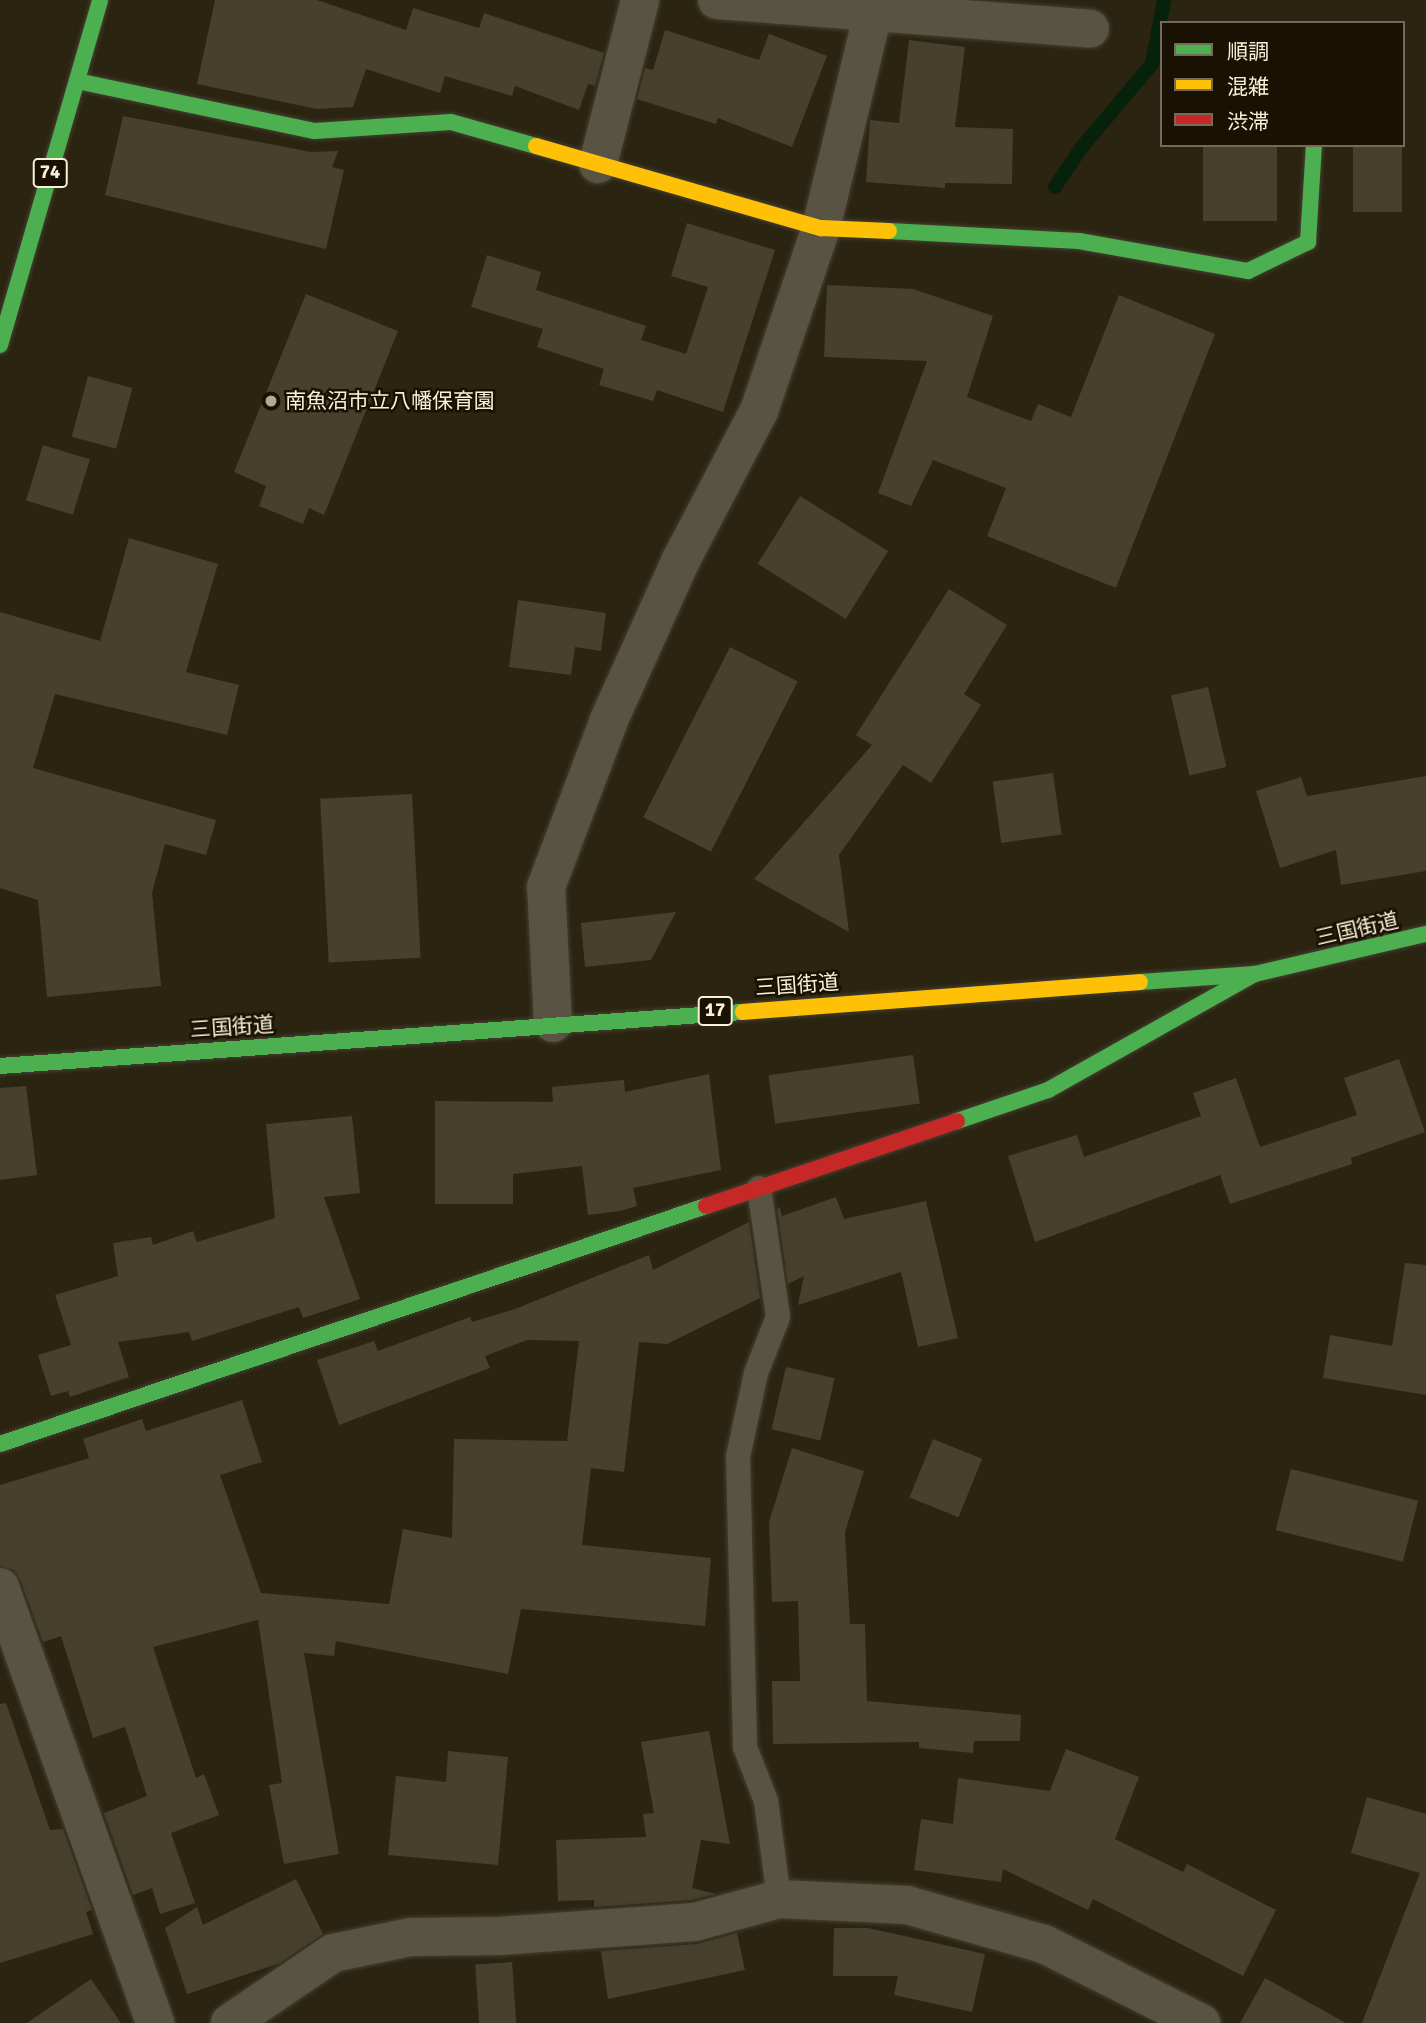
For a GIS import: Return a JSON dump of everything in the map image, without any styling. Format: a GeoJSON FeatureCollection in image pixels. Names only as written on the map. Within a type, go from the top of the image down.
{"type":"FeatureCollection","features":[{"type":"Feature","properties":{"kind":"main road","name":"74"},"geometry":{"type":"LineString","coordinates":[[0,345],[100,0]]}},
{"type":"Feature","properties":{"kind":"main road"},"geometry":{"type":"LineString","coordinates":[[77,81],[315,131],[450,122],[821,228],[1079,241],[1248,271],[1308,242],[1314,147]]}},
{"type":"Feature","properties":{"kind":"main road","name":"三国街道"},"geometry":{"type":"LineString","coordinates":[[0,1066],[553,1023],[1255,974],[1426,934]]}},
{"type":"Feature","properties":{"kind":"main road"},"geometry":{"type":"LineString","coordinates":[[0,1444],[1048,1090],[1255,974]]}},
{"type":"Feature","properties":{"kind":"street"},"geometry":{"type":"LineString","coordinates":[[598,164],[640,0]]}},
{"type":"Feature","properties":{"kind":"street"},"geometry":{"type":"LineString","coordinates":[[717,0],[1090,29]]}},
{"type":"Feature","properties":{"kind":"street"},"geometry":{"type":"LineString","coordinates":[[553,1023],[546,887],[609,720],[681,560],[759,411],[821,228],[873,13]]}},
{"type":"Feature","properties":{"kind":"street"},"geometry":{"type":"LineString","coordinates":[[0,1587],[155,2023]]}},
{"type":"Feature","properties":{"kind":"street"},"geometry":{"type":"LineString","coordinates":[[229,2023],[333,1953],[411,1937],[499,1936],[695,1922],[779,1899],[907,1905],[1044,1944],[1201,2023]]}},
{"type":"Feature","properties":{"kind":"lane"},"geometry":{"type":"LineString","coordinates":[[759,1188],[778,1317],[756,1373],[738,1457],[745,1746],[766,1801],[779,1899]]}},
{"type":"Feature","properties":{"kind":"building"},"geometry":{"type":"Polygon","coordinates":[[[215,0],[317,0],[406,30],[413,8],[479,28],[484,13],[604,53],[595,86],[588,84],[579,110],[515,86],[512,96],[445,76],[440,93],[366,69],[353,107],[317,109],[197,84],[215,0]]]}},
{"type":"Feature","properties":{"kind":"building"},"geometry":{"type":"Polygon","coordinates":[[[665,30],[759,60],[769,34],[827,56],[792,147],[718,118],[716,124],[637,99],[645,68],[653,70],[665,30]]]}},
{"type":"Feature","properties":{"kind":"building"},"geometry":{"type":"Polygon","coordinates":[[[909,40],[965,47],[955,127],[1013,129],[1012,184],[945,183],[945,188],[866,182],[870,120],[899,123],[909,40]]]}},
{"type":"Feature","properties":{"kind":"building"},"geometry":{"type":"Polygon","coordinates":[[[123,116],[311,152],[338,151],[332,167],[344,170],[326,249],[105,195],[123,116]]]}},
{"type":"Feature","properties":{"kind":"building"},"geometry":{"type":"Polygon","coordinates":[[[1203,147],[1277,147],[1277,221],[1203,221],[1203,147]]]}},
{"type":"Feature","properties":{"kind":"building"},"geometry":{"type":"Polygon","coordinates":[[[1353,147],[1402,147],[1402,212],[1353,212],[1353,147]]]}},
{"type":"Feature","properties":{"kind":"building"},"geometry":{"type":"Polygon","coordinates":[[[687,223],[775,250],[723,412],[657,390],[653,401],[599,385],[604,369],[537,347],[543,329],[471,307],[487,255],[541,272],[536,290],[646,326],[641,340],[686,354],[708,287],[671,276],[687,223]]]}},
{"type":"Feature","properties":{"kind":"building"},"geometry":{"type":"Polygon","coordinates":[[[827,285],[913,289],[993,316],[967,397],[1031,421],[1038,404],[1071,417],[1119,295],[1215,334],[1116,588],[987,536],[1006,488],[933,460],[911,506],[878,493],[927,361],[824,357],[827,285]]]}},
{"type":"Feature","properties":{"kind":"building"},"geometry":{"type":"Polygon","coordinates":[[[306,294],[398,331],[324,515],[309,508],[303,524],[259,506],[266,486],[234,472],[306,294]]]}},
{"type":"Feature","properties":{"kind":"building"},"geometry":{"type":"Polygon","coordinates":[[[88,376],[132,388],[116,449],[72,437],[88,376]]]}},
{"type":"Feature","properties":{"kind":"building"},"geometry":{"type":"Polygon","coordinates":[[[43,445],[90,459],[73,515],[26,500],[43,445]]]}},
{"type":"Feature","properties":{"kind":"building"},"geometry":{"type":"Polygon","coordinates":[[[800,496],[888,551],[846,619],[758,564],[800,496]]]}},
{"type":"Feature","properties":{"kind":"building"},"geometry":{"type":"Polygon","coordinates":[[[129,538],[218,564],[186,672],[239,685],[227,735],[55,694],[33,768],[216,820],[206,855],[165,844],[152,893],[161,986],[47,997],[38,900],[0,888],[0,612],[100,641],[129,538]]]}},
{"type":"Feature","properties":{"kind":"building"},"geometry":{"type":"Polygon","coordinates":[[[949,589],[1007,625],[964,694],[981,705],[931,783],[903,765],[839,855],[849,932],[754,879],[872,745],[856,735],[949,589]]]}},
{"type":"Feature","properties":{"kind":"building"},"geometry":{"type":"Polygon","coordinates":[[[518,600],[606,613],[601,651],[575,647],[571,675],[509,667],[518,600]]]}},
{"type":"Feature","properties":{"kind":"building"},"geometry":{"type":"Polygon","coordinates":[[[730,647],[798,682],[711,852],[643,817],[730,647]]]}},
{"type":"Feature","properties":{"kind":"building"},"geometry":{"type":"Polygon","coordinates":[[[1208,687],[1226,767],[1189,775],[1171,696],[1208,687]]]}},
{"type":"Feature","properties":{"kind":"building"},"geometry":{"type":"Polygon","coordinates":[[[1053,773],[1062,834],[1001,843],[993,781],[1053,773]]]}},
{"type":"Feature","properties":{"kind":"building"},"geometry":{"type":"Polygon","coordinates":[[[1426,776],[1426,871],[1341,885],[1336,850],[1280,868],[1256,791],[1301,777],[1307,796],[1426,776]]]}},
{"type":"Feature","properties":{"kind":"building"},"geometry":{"type":"Polygon","coordinates":[[[412,794],[421,958],[329,963],[320,799],[412,794]]]}},
{"type":"Feature","properties":{"kind":"building"},"geometry":{"type":"Polygon","coordinates":[[[676,912],[651,960],[585,967],[581,923],[676,912]]]}},
{"type":"Feature","properties":{"kind":"building"},"geometry":{"type":"Polygon","coordinates":[[[913,1055],[920,1104],[775,1124],[768,1075],[913,1055]]]}},
{"type":"Feature","properties":{"kind":"building"},"geometry":{"type":"Polygon","coordinates":[[[1399,1059],[1425,1132],[1351,1158],[1352,1164],[1230,1204],[1220,1175],[1035,1242],[1008,1156],[1077,1135],[1084,1157],[1201,1116],[1193,1093],[1236,1078],[1260,1147],[1357,1115],[1344,1078],[1399,1059]]]}},
{"type":"Feature","properties":{"kind":"building"},"geometry":{"type":"Polygon","coordinates":[[[709,1074],[721,1170],[633,1188],[637,1206],[588,1215],[582,1166],[513,1174],[513,1204],[435,1204],[435,1101],[553,1102],[552,1087],[624,1080],[625,1092],[709,1074]]]}},
{"type":"Feature","properties":{"kind":"building"},"geometry":{"type":"Polygon","coordinates":[[[26,1086],[37,1175],[0,1180],[0,1088],[26,1086]]]}},
{"type":"Feature","properties":{"kind":"building"},"geometry":{"type":"Polygon","coordinates":[[[352,1116],[360,1193],[324,1197],[360,1299],[303,1318],[299,1307],[192,1341],[189,1332],[118,1342],[129,1377],[70,1397],[68,1391],[51,1396],[38,1355],[71,1345],[55,1295],[118,1276],[113,1243],[151,1237],[153,1245],[193,1231],[197,1242],[275,1218],[266,1124],[352,1116]]]}},
{"type":"Feature","properties":{"kind":"building"},"geometry":{"type":"Polygon","coordinates":[[[836,1197],[844,1219],[926,1201],[958,1338],[918,1347],[901,1272],[798,1305],[804,1276],[788,1284],[777,1209],[780,1207],[782,1216],[836,1197]]]}},
{"type":"Feature","properties":{"kind":"building"},"geometry":{"type":"Polygon","coordinates":[[[749,1222],[760,1298],[667,1344],[639,1342],[624,1472],[591,1468],[582,1545],[711,1558],[705,1626],[521,1609],[508,1674],[336,1641],[334,1656],[304,1653],[339,1854],[284,1864],[269,1785],[282,1783],[258,1620],[153,1647],[196,1778],[204,1774],[219,1815],[171,1833],[195,1903],[160,1914],[152,1888],[133,1895],[104,1813],[147,1796],[125,1727],[93,1738],[61,1636],[43,1642],[20,1579],[14,1570],[0,1566],[0,1485],[89,1458],[83,1439],[142,1419],[146,1431],[242,1400],[262,1462],[220,1475],[261,1593],[389,1604],[403,1529],[452,1538],[454,1439],[567,1441],[579,1341],[527,1340],[485,1356],[490,1368],[339,1425],[317,1360],[374,1341],[378,1351],[470,1317],[472,1322],[515,1309],[649,1255],[653,1270],[749,1222]]]}},
{"type":"Feature","properties":{"kind":"building"},"geometry":{"type":"Polygon","coordinates":[[[1405,1263],[1426,1265],[1426,1395],[1323,1378],[1330,1335],[1392,1346],[1405,1263]]]}},
{"type":"Feature","properties":{"kind":"building"},"geometry":{"type":"Polygon","coordinates":[[[786,1367],[835,1378],[820,1441],[772,1429],[786,1367]]]}},
{"type":"Feature","properties":{"kind":"building"},"geometry":{"type":"Polygon","coordinates":[[[933,1439],[982,1459],[959,1517],[909,1497],[933,1439]]]}},
{"type":"Feature","properties":{"kind":"building"},"geometry":{"type":"Polygon","coordinates":[[[792,1448],[864,1471],[845,1532],[850,1624],[865,1624],[867,1701],[1021,1715],[1020,1741],[974,1741],[973,1753],[919,1748],[919,1742],[773,1744],[772,1681],[800,1681],[798,1601],[772,1602],[769,1522],[792,1448]]]}},
{"type":"Feature","properties":{"kind":"building"},"geometry":{"type":"Polygon","coordinates":[[[1291,1469],[1418,1501],[1403,1562],[1276,1530],[1291,1469]]]}},
{"type":"Feature","properties":{"kind":"building"},"geometry":{"type":"Polygon","coordinates":[[[6,1703],[50,1830],[63,1829],[92,1910],[86,1912],[93,1934],[0,1963],[0,1704],[6,1703]]]}},
{"type":"Feature","properties":{"kind":"building"},"geometry":{"type":"Polygon","coordinates":[[[709,1731],[730,1844],[701,1840],[692,1888],[716,1894],[691,1900],[594,1907],[594,1900],[558,1901],[556,1840],[646,1837],[643,1814],[654,1813],[641,1742],[709,1731]]]}},
{"type":"Feature","properties":{"kind":"building"},"geometry":{"type":"Polygon","coordinates":[[[1066,1749],[1139,1777],[1115,1839],[1183,1872],[1187,1864],[1276,1910],[1243,1976],[1093,1899],[1088,1910],[1003,1869],[1001,1882],[914,1870],[921,1819],[953,1824],[958,1778],[1050,1791],[1066,1749]]]}},
{"type":"Feature","properties":{"kind":"building"},"geometry":{"type":"Polygon","coordinates":[[[448,1751],[508,1757],[498,1865],[388,1855],[396,1776],[446,1782],[448,1751]]]}},
{"type":"Feature","properties":{"kind":"building"},"geometry":{"type":"Polygon","coordinates":[[[1367,1797],[1426,1814],[1426,2023],[1362,2023],[1420,1873],[1351,1853],[1367,1797]]]}},
{"type":"Feature","properties":{"kind":"building"},"geometry":{"type":"Polygon","coordinates":[[[296,1879],[323,1934],[280,1963],[187,1994],[165,1928],[197,1907],[203,1925],[296,1879]]]}},
{"type":"Feature","properties":{"kind":"building"},"geometry":{"type":"Polygon","coordinates":[[[834,1928],[868,1928],[985,1954],[972,2012],[894,1995],[898,1976],[833,1976],[834,1928]]]}},
{"type":"Feature","properties":{"kind":"building"},"geometry":{"type":"Polygon","coordinates":[[[737,1933],[745,1970],[608,1999],[601,1951],[697,1944],[737,1933]]]}},
{"type":"Feature","properties":{"kind":"building"},"geometry":{"type":"Polygon","coordinates":[[[512,1962],[516,2023],[479,2023],[475,1965],[512,1962]]]}},
{"type":"Feature","properties":{"kind":"building"},"geometry":{"type":"Polygon","coordinates":[[[1265,1978],[1346,2023],[1240,2023],[1265,1978]]]}},
{"type":"Feature","properties":{"kind":"building"},"geometry":{"type":"Polygon","coordinates":[[[91,1979],[121,2023],[27,2023],[91,1979]]]}},
{"type":"Feature","properties":{"kind":"waterway"},"geometry":{"type":"LineString","coordinates":[[1160,21],[1164,0]]}},
{"type":"Feature","properties":{"kind":"waterway"},"geometry":{"type":"LineString","coordinates":[[1055,187],[1082,147],[1152,64],[1160,21]]}},
{"type":"Feature","properties":{"kind":"traffic: fast"},"geometry":{"type":"LineString","coordinates":[[0,345],[100,0]]}},
{"type":"Feature","properties":{"kind":"traffic: fast"},"geometry":{"type":"LineString","coordinates":[[77,81],[315,131],[451,122],[536,146]]}},
{"type":"Feature","properties":{"kind":"traffic: fast"},"geometry":{"type":"LineString","coordinates":[[889,231],[1079,241],[1248,271],[1308,242],[1314,147]]}},
{"type":"Feature","properties":{"kind":"traffic: fast"},"geometry":{"type":"LineString","coordinates":[[1140,982],[1255,974],[1426,934]]}},
{"type":"Feature","properties":{"kind":"traffic: fast"},"geometry":{"type":"LineString","coordinates":[[957,1121],[1048,1090],[1255,974]]}},
{"type":"Feature","properties":{"kind":"traffic: fast"},"geometry":{"type":"LineString","coordinates":[[0,1066],[743,1012]]}},
{"type":"Feature","properties":{"kind":"traffic: fast"},"geometry":{"type":"LineString","coordinates":[[0,1444],[706,1206]]}},
{"type":"Feature","properties":{"kind":"traffic: slow"},"geometry":{"type":"LineString","coordinates":[[536,146],[821,228],[889,231]]}},
{"type":"Feature","properties":{"kind":"traffic: slow"},"geometry":{"type":"LineString","coordinates":[[743,1012],[1140,982]]}},
{"type":"Feature","properties":{"kind":"traffic: jam"},"geometry":{"type":"LineString","coordinates":[[706,1206],[957,1121]]}},
{"type":"Feature","properties":{"kind":"place","name":"南魚沼市立八幡保育園"},"geometry":{"type":"Point","coordinates":[271,401]}}]}
